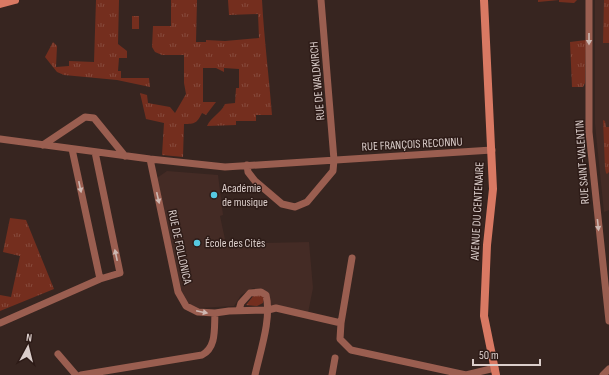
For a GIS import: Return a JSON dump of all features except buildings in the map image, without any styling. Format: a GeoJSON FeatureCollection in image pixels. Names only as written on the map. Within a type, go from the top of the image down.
{"type":"FeatureCollection","features":[{"type":"Feature","properties":{"kind":"main road"},"geometry":{"type":"LineString","coordinates":[[0,4],[15,0]]}},
{"type":"Feature","properties":{"kind":"main road","name":"AVENUE DU CENTENAIRE"},"geometry":{"type":"LineString","coordinates":[[484,0],[493,189],[484,299],[485,323],[496,372]]}},
{"type":"Feature","properties":{"kind":"street","name":"RUE DE WALDKIRCH"},"geometry":{"type":"LineString","coordinates":[[321,0],[334,160]]}},
{"type":"Feature","properties":{"kind":"street","name":"RUE SAINT-VALENTIN"},"geometry":{"type":"LineString","coordinates":[[589,0],[589,132],[609,321]]}},
{"type":"Feature","properties":{"kind":"street"},"geometry":{"type":"LineString","coordinates":[[43,145],[85,117],[89,117],[94,118],[125,156]]}},
{"type":"Feature","properties":{"kind":"street","name":"RUE FRANÇOIS RECONNU"},"geometry":{"type":"LineString","coordinates":[[0,139],[210,166],[492,150]]}},
{"type":"Feature","properties":{"kind":"street"},"geometry":{"type":"LineString","coordinates":[[72,149],[100,280]]}},
{"type":"Feature","properties":{"kind":"street"},"geometry":{"type":"LineString","coordinates":[[0,323],[100,280],[120,273],[95,152]]}},
{"type":"Feature","properties":{"kind":"street","name":"RUE DE FOLLONICA"},"geometry":{"type":"LineString","coordinates":[[150,159],[180,298],[186,306],[198,312],[215,313]]}},
{"type":"Feature","properties":{"kind":"street"},"geometry":{"type":"LineString","coordinates":[[247,165],[248,172],[255,180],[282,204],[295,207],[307,202],[333,171],[334,160]]}},
{"type":"Feature","properties":{"kind":"street"},"geometry":{"type":"LineString","coordinates":[[352,258],[341,323],[340,339],[351,350],[437,370],[466,375],[496,372]]}},
{"type":"Feature","properties":{"kind":"street"},"geometry":{"type":"LineString","coordinates":[[239,310],[241,303],[250,293],[261,292],[266,295],[268,310],[255,375]]}},
{"type":"Feature","properties":{"kind":"street"},"geometry":{"type":"LineString","coordinates":[[81,375],[202,355],[209,352],[213,344],[215,313],[239,310],[268,310],[276,308],[341,323]]}},
{"type":"Feature","properties":{"kind":"street"},"geometry":{"type":"LineString","coordinates":[[58,354],[76,375]]}},
{"type":"Feature","properties":{"kind":"street"},"geometry":{"type":"LineString","coordinates":[[332,375],[335,358]]}},
{"type":"Feature","properties":{"kind":"street"},"geometry":{"type":"LineString","coordinates":[[603,375],[609,369]]}},
{"type":"Feature","properties":{"kind":"street"},"geometry":{"type":"LineString","coordinates":[[431,375],[437,370]]}},
{"type":"Feature","properties":{"kind":"shaded area"},"geometry":{"type":"Polygon","coordinates":[[[595,0],[609,0],[609,210],[604,212],[595,124],[595,0]]]}},
{"type":"Feature","properties":{"kind":"shaded area","name":"École des Cités"},"geometry":{"type":"Polygon","coordinates":[[[167,171],[218,175],[223,215],[220,216],[226,244],[309,242],[313,288],[308,313],[271,305],[267,292],[253,288],[241,295],[234,306],[198,308],[181,300],[154,180],[167,171]]]}},
{"type":"Feature","properties":{"kind":"green space"},"geometry":{"type":"Polygon","coordinates":[[[96,0],[119,0],[118,44],[127,51],[127,58],[119,58],[118,71],[121,71],[121,78],[149,78],[150,87],[117,80],[64,75],[57,72],[45,57],[53,42],[57,46],[56,67],[69,66],[69,61],[94,62],[96,0]]]}},
{"type":"Feature","properties":{"kind":"green space"},"geometry":{"type":"Polygon","coordinates":[[[171,0],[197,0],[196,42],[206,42],[206,40],[225,41],[259,38],[258,14],[229,15],[228,0],[262,0],[272,115],[256,115],[256,121],[236,121],[236,125],[207,126],[225,104],[235,103],[236,88],[239,88],[239,69],[224,68],[224,72],[216,68],[203,68],[203,102],[216,102],[206,115],[202,113],[199,119],[195,122],[191,124],[184,124],[183,157],[162,155],[164,123],[146,119],[140,93],[147,95],[148,103],[170,107],[175,113],[186,94],[184,83],[184,55],[162,55],[155,52],[152,47],[153,26],[171,26],[171,0]]]}},
{"type":"Feature","properties":{"kind":"green space"},"geometry":{"type":"Polygon","coordinates":[[[538,0],[559,0],[538,2],[538,0]]]}},
{"type":"Feature","properties":{"kind":"green space"},"geometry":{"type":"Polygon","coordinates":[[[559,0],[577,0],[574,3],[559,2],[559,0]]]}},
{"type":"Feature","properties":{"kind":"green space"},"geometry":{"type":"Polygon","coordinates":[[[604,0],[609,0],[609,43],[603,43],[604,0]]]}},
{"type":"Feature","properties":{"kind":"green space"},"geometry":{"type":"Polygon","coordinates":[[[132,16],[139,16],[139,29],[132,29],[132,16]]]}},
{"type":"Feature","properties":{"kind":"green space"},"geometry":{"type":"Polygon","coordinates":[[[586,40],[585,83],[583,87],[572,87],[570,42],[586,40]]]}},
{"type":"Feature","properties":{"kind":"green space"},"geometry":{"type":"Polygon","coordinates":[[[603,120],[605,121],[606,127],[609,127],[609,172],[607,174],[605,168],[603,120]]]}},
{"type":"Feature","properties":{"kind":"green space"},"geometry":{"type":"Polygon","coordinates":[[[10,218],[26,220],[54,289],[0,311],[0,295],[11,297],[20,256],[3,252],[10,218]]]}},
{"type":"Feature","properties":{"kind":"green space"},"geometry":{"type":"Polygon","coordinates":[[[254,295],[261,295],[264,298],[263,303],[257,306],[246,305],[254,295]]]}},
{"type":"Feature","properties":{"kind":"place","name":"Académie de musique"},"geometry":{"type":"Point","coordinates":[214,195]}},
{"type":"Feature","properties":{"kind":"place","name":"École des Cités"},"geometry":{"type":"Point","coordinates":[197,243]}}]}
